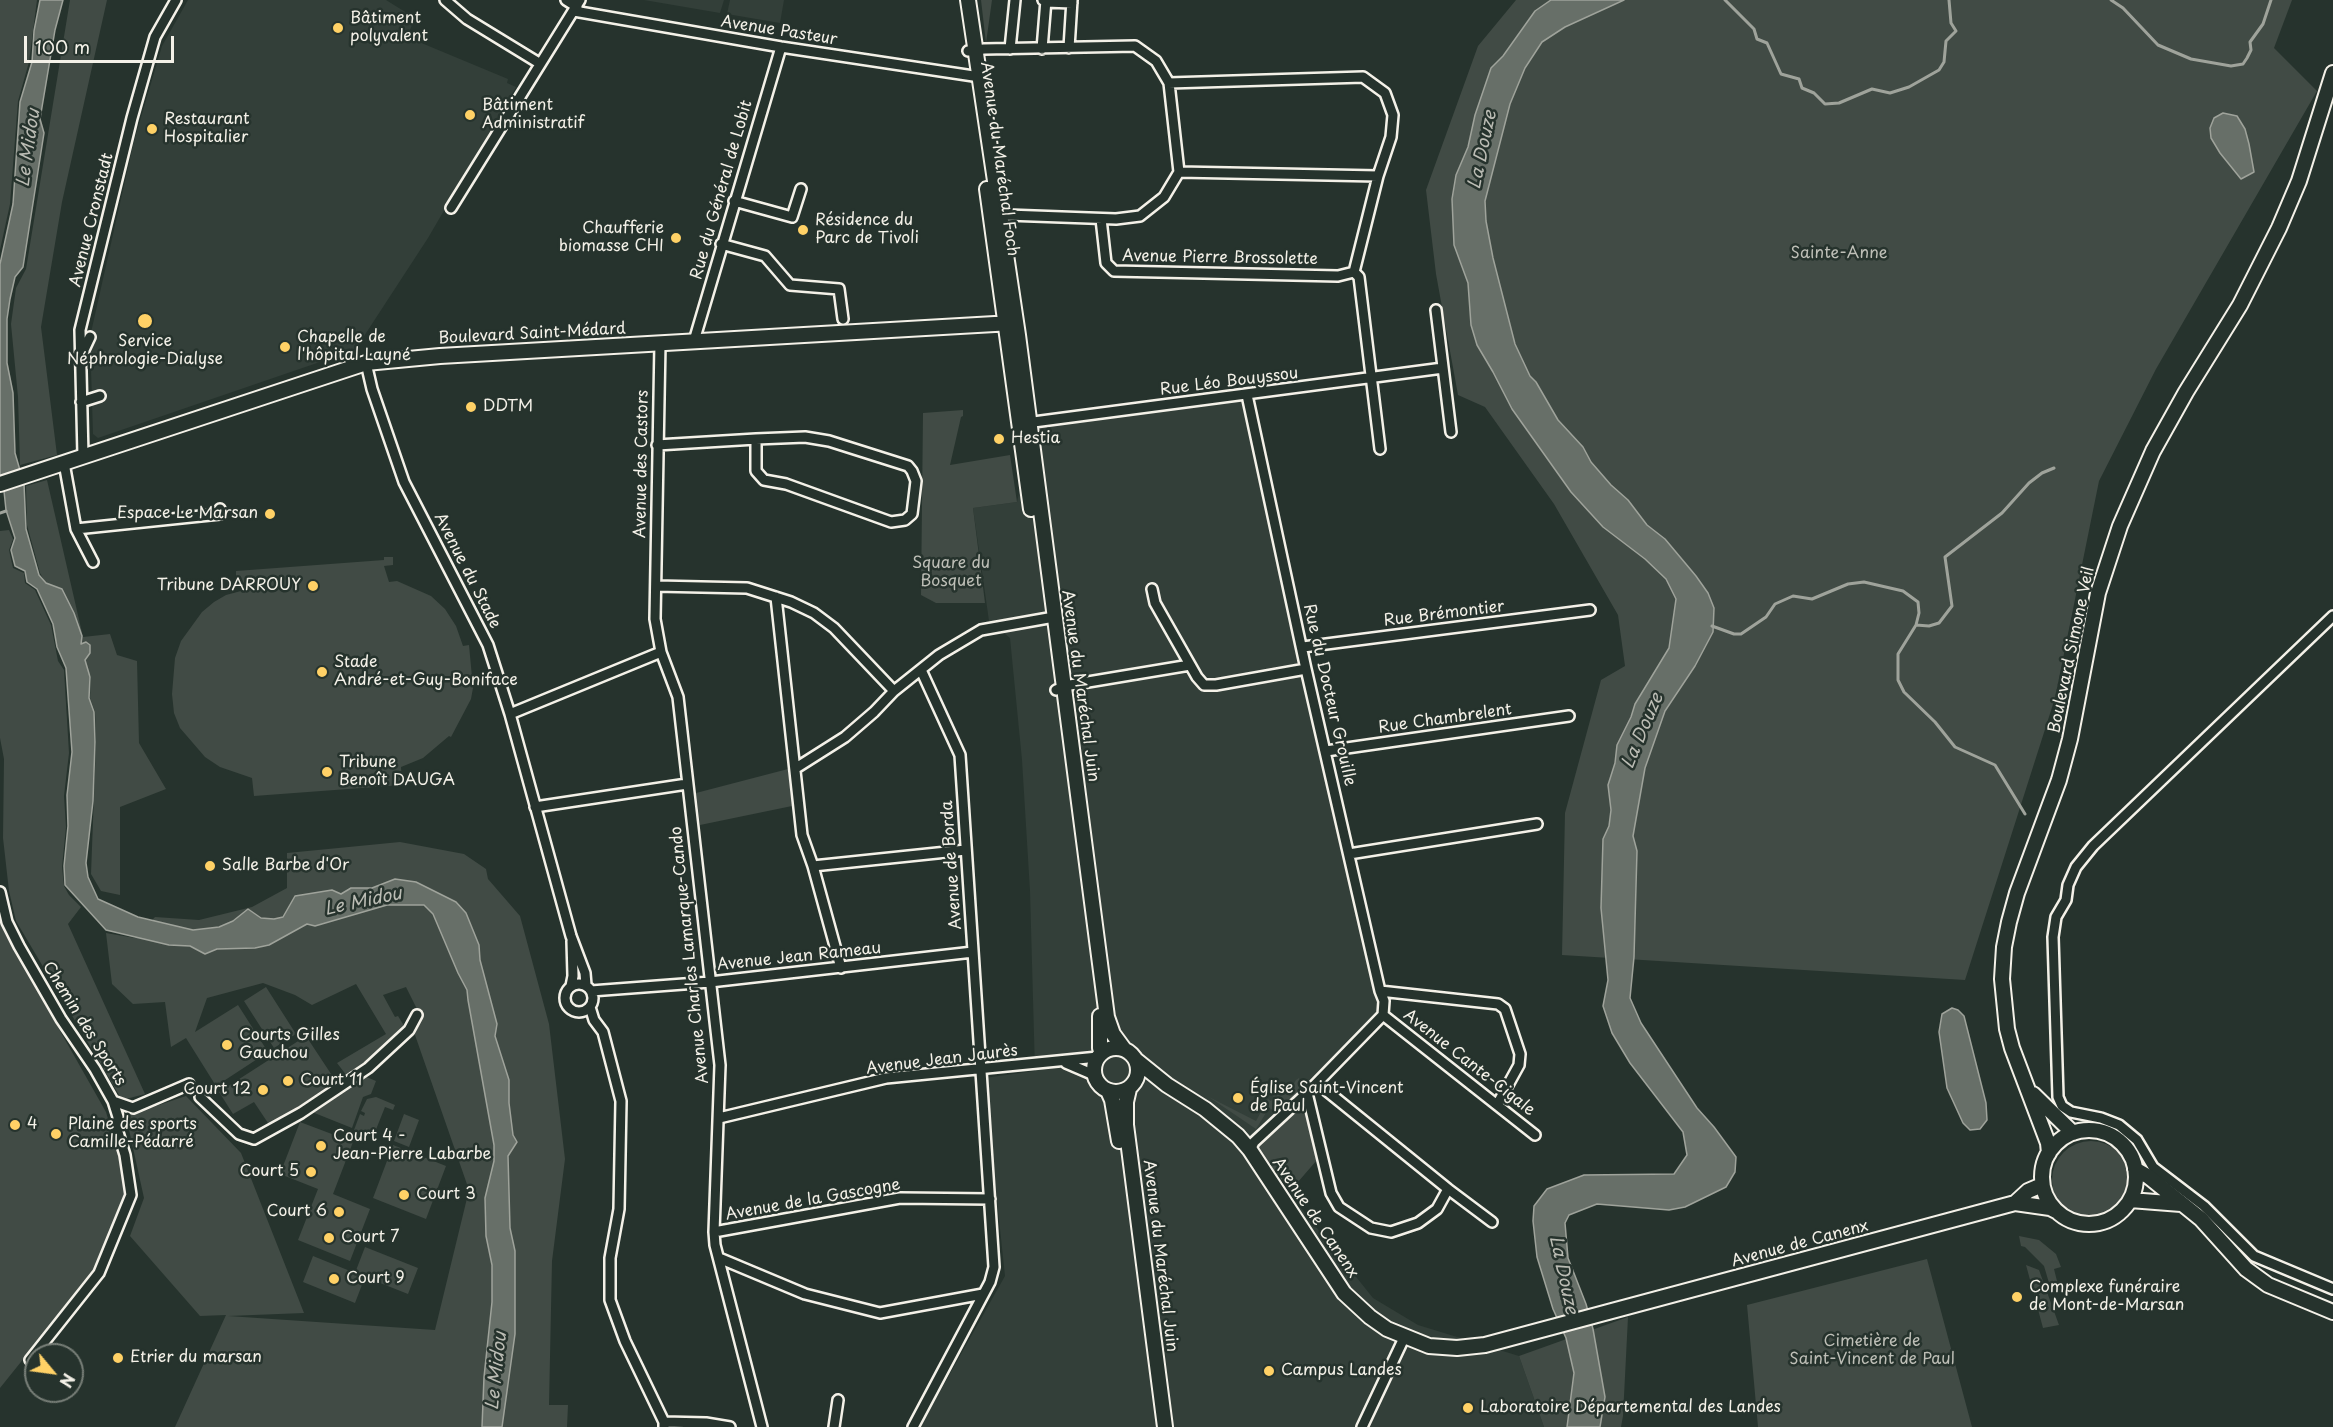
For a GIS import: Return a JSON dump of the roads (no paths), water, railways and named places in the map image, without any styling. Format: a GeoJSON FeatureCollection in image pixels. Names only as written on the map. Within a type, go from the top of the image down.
{"type":"FeatureCollection","features":[{"type":"Feature","properties":{"kind":"main road","name":"Avenue du Maréchal Foch"},"geometry":{"type":"LineString","coordinates":[[961,0],[976,77],[1010,323]]}},
{"type":"Feature","properties":{"kind":"main road","name":"Avenue du Maréchal Foch"},"geometry":{"type":"LineString","coordinates":[[968,0],[972,51]]}},
{"type":"Feature","properties":{"kind":"main road","name":"Boulevard Simone Veil"},"geometry":{"type":"LineString","coordinates":[[2049,1152],[2048,1143],[2007,1029],[2002,979],[2004,947],[2017,893],[2050,807],[2070,739],[2089,632],[2110,552],[2153,451],[2186,392],[2240,305],[2279,228],[2299,181],[2333,74]]}},
{"type":"Feature","properties":{"kind":"main road","name":"Boulevard Saint-Médard"},"geometry":{"type":"LineString","coordinates":[[0,484],[366,363],[420,357],[1010,323]]}},
{"type":"Feature","properties":{"kind":"main road","name":"Avenue du Maréchal Juin"},"geometry":{"type":"LineString","coordinates":[[1010,323],[1107,1017],[1113,1034],[1124,1049]]}},
{"type":"Feature","properties":{"kind":"main road","name":"Avenue du Maréchal Juin"},"geometry":{"type":"LineString","coordinates":[[1060,689],[1101,1022],[1100,1055]]}},
{"type":"Feature","properties":{"kind":"main road"},"geometry":{"type":"LineString","coordinates":[[1131,1087],[1139,1071],[1136,1060],[1124,1049],[1113,1048],[1100,1055],[1094,1075],[1097,1082],[1108,1091],[1118,1093],[1148,1083],[1167,1085]]}},
{"type":"Feature","properties":{"kind":"main road","name":"Avenue de Canenx"},"geometry":{"type":"LineString","coordinates":[[1136,1060],[1167,1085],[1205,1109],[1238,1136],[1250,1150],[1344,1293],[1371,1317],[1404,1338],[1429,1346],[1457,1348],[1485,1345],[2016,1203],[2056,1211]]}},
{"type":"Feature","properties":{"kind":"main road","name":"Avenue du Maréchal Juin"},"geometry":{"type":"LineString","coordinates":[[1131,1087],[1126,1102],[1126,1125],[1165,1427]]}},
{"type":"Feature","properties":{"kind":"main road","name":"Boulevard Simone Veil"},"geometry":{"type":"LineString","coordinates":[[2029,1090],[2073,1133]]}},
{"type":"Feature","properties":{"kind":"main road","name":"Avenue du Maréchal Juin"},"geometry":{"type":"LineString","coordinates":[[1108,1091],[1121,1150],[1157,1427]]}},
{"type":"Feature","properties":{"kind":"main road"},"geometry":{"type":"LineString","coordinates":[[2093,1130],[2112,1137],[2127,1150],[2135,1169],[2136,1185],[2122,1212],[2110,1220],[2096,1224],[2081,1224],[2067,1220],[2047,1199],[2042,1185],[2043,1168],[2049,1152],[2063,1138],[2073,1133],[2093,1130]]}},
{"type":"Feature","properties":{"kind":"main road"},"geometry":{"type":"LineString","coordinates":[[2135,1169],[2149,1177],[2200,1219],[2246,1269],[2268,1285],[2333,1312]]}},
{"type":"Feature","properties":{"kind":"main road","name":"Avenue de Canenx"},"geometry":{"type":"LineString","coordinates":[[2016,1203],[2028,1191],[2042,1185]]}},
{"type":"Feature","properties":{"kind":"main road"},"geometry":{"type":"LineString","coordinates":[[2130,1200],[2181,1204]]}},
{"type":"Feature","properties":{"kind":"street","name":"Avenue Cronstadt"},"geometry":{"type":"LineString","coordinates":[[83,456],[80,330],[132,118],[155,37],[176,0]]}},
{"type":"Feature","properties":{"kind":"street"},"geometry":{"type":"LineString","coordinates":[[445,0],[467,19],[539,63]]}},
{"type":"Feature","properties":{"kind":"street"},"geometry":{"type":"LineString","coordinates":[[451,208],[539,63],[577,6],[566,0]]}},
{"type":"Feature","properties":{"kind":"street"},"geometry":{"type":"LineString","coordinates":[[1010,49],[1015,0]]}},
{"type":"Feature","properties":{"kind":"street"},"geometry":{"type":"LineString","coordinates":[[1042,49],[1045,1],[1072,1],[1069,48]]}},
{"type":"Feature","properties":{"kind":"street","name":"Avenue Pasteur"},"geometry":{"type":"LineString","coordinates":[[577,6],[781,47],[976,77]]}},
{"type":"Feature","properties":{"kind":"street"},"geometry":{"type":"LineString","coordinates":[[972,51],[1135,46],[1156,61],[1169,83],[1179,172],[1164,197],[1140,216],[1101,219],[1007,215],[995,217]]}},
{"type":"Feature","properties":{"kind":"street","name":"Rue du Général de Lobit"},"geometry":{"type":"LineString","coordinates":[[694,341],[781,47]]}},
{"type":"Feature","properties":{"kind":"street"},"geometry":{"type":"LineString","coordinates":[[1169,83],[1363,77],[1385,93],[1393,115],[1391,137],[1378,176],[1354,272],[1359,277],[1380,449]]}},
{"type":"Feature","properties":{"kind":"street"},"geometry":{"type":"LineString","coordinates":[[1179,172],[1378,176]]}},
{"type":"Feature","properties":{"kind":"street"},"geometry":{"type":"LineString","coordinates":[[734,201],[792,217],[801,189]]}},
{"type":"Feature","properties":{"kind":"street","name":"Avenue Pierre Brossolette"},"geometry":{"type":"LineString","coordinates":[[1101,219],[1106,263],[1114,271],[1338,276],[1354,272]]}},
{"type":"Feature","properties":{"kind":"street"},"geometry":{"type":"LineString","coordinates":[[721,244],[765,256],[790,285],[839,289],[843,319]]}},
{"type":"Feature","properties":{"kind":"street"},"geometry":{"type":"LineString","coordinates":[[1436,310],[1451,432]]}},
{"type":"Feature","properties":{"kind":"street"},"geometry":{"type":"LineString","coordinates":[[80,359],[90,337]]}},
{"type":"Feature","properties":{"kind":"street","name":"Avenue des Castors"},"geometry":{"type":"LineString","coordinates":[[656,586],[660,343]]}},
{"type":"Feature","properties":{"kind":"street","name":"Avenue du Stade"},"geometry":{"type":"LineString","coordinates":[[366,363],[372,389],[404,482],[488,645],[589,988]]}},
{"type":"Feature","properties":{"kind":"street","name":"Rue Léo Bouyssou"},"geometry":{"type":"LineString","coordinates":[[1024,423],[1443,368]]}},
{"type":"Feature","properties":{"kind":"street","name":"Rue du Docteur Grouille"},"geometry":{"type":"LineString","coordinates":[[1247,395],[1306,669],[1384,1001],[1383,1015]]}},
{"type":"Feature","properties":{"kind":"street"},"geometry":{"type":"LineString","coordinates":[[81,402],[100,396]]}},
{"type":"Feature","properties":{"kind":"street"},"geometry":{"type":"LineString","coordinates":[[657,445],[805,437],[829,441],[902,463],[912,471],[916,481],[912,514],[905,520],[891,522],[786,484],[764,480],[756,471],[756,440]]}},
{"type":"Feature","properties":{"kind":"street"},"geometry":{"type":"LineString","coordinates":[[64,463],[76,529],[93,561]]}},
{"type":"Feature","properties":{"kind":"street"},"geometry":{"type":"LineString","coordinates":[[76,529],[220,514],[220,509]]}},
{"type":"Feature","properties":{"kind":"street"},"geometry":{"type":"LineString","coordinates":[[656,586],[747,588],[814,613],[834,628],[894,691]]}},
{"type":"Feature","properties":{"kind":"street","name":"Avenue Charles Lamarque-Cando"},"geometry":{"type":"LineString","coordinates":[[656,586],[656,620],[661,652],[678,697],[720,1065],[714,1232],[762,1427]]}},
{"type":"Feature","properties":{"kind":"street"},"geometry":{"type":"LineString","coordinates":[[1152,589],[1155,603],[1204,685],[1306,669]]}},
{"type":"Feature","properties":{"kind":"street"},"geometry":{"type":"LineString","coordinates":[[776,597],[802,835],[842,968]]}},
{"type":"Feature","properties":{"kind":"street","name":"Rue Brémontier"},"geometry":{"type":"LineString","coordinates":[[1303,647],[1590,610]]}},
{"type":"Feature","properties":{"kind":"street"},"geometry":{"type":"LineString","coordinates":[[2333,616],[2093,846],[2076,867],[2068,885],[2066,900],[2056,916],[2053,937],[2058,1097],[2062,1106],[2071,1112],[2101,1118],[2119,1125],[2137,1140],[2153,1167],[2204,1206],[2254,1256],[2333,1289]]}},
{"type":"Feature","properties":{"kind":"street"},"geometry":{"type":"LineString","coordinates":[[796,768],[844,737],[874,712],[894,691],[939,655],[981,630],[1050,618]]}},
{"type":"Feature","properties":{"kind":"street"},"geometry":{"type":"LineString","coordinates":[[510,714],[661,652]]}},
{"type":"Feature","properties":{"kind":"street"},"geometry":{"type":"LineString","coordinates":[[1060,689],[1070,685],[1190,665]]}},
{"type":"Feature","properties":{"kind":"street","name":"Avenue de Borda"},"geometry":{"type":"LineString","coordinates":[[913,1427],[990,1282],[994,1267],[959,748],[921,670]]}},
{"type":"Feature","properties":{"kind":"street","name":"Rue Chambrelent"},"geometry":{"type":"LineString","coordinates":[[1326,751],[1569,716]]}},
{"type":"Feature","properties":{"kind":"street"},"geometry":{"type":"LineString","coordinates":[[535,807],[687,784]]}},
{"type":"Feature","properties":{"kind":"street"},"geometry":{"type":"LineString","coordinates":[[1349,854],[1537,824]]}},
{"type":"Feature","properties":{"kind":"street"},"geometry":{"type":"LineString","coordinates":[[813,866],[966,850]]}},
{"type":"Feature","properties":{"kind":"street","name":"Chemin des Sports"},"geometry":{"type":"LineString","coordinates":[[0,892],[7,922],[19,946],[61,1019],[95,1069],[113,1101],[118,1117],[117,1129],[125,1155],[131,1194],[126,1212],[99,1273],[43,1343]]}},
{"type":"Feature","properties":{"kind":"street","name":"Avenue du Stade"},"geometry":{"type":"LineString","coordinates":[[571,986],[572,936]]}},
{"type":"Feature","properties":{"kind":"street","name":"Avenue Jean Rameau"},"geometry":{"type":"LineString","coordinates":[[589,988],[710,982],[973,952]]}},
{"type":"Feature","properties":{"kind":"street"},"geometry":{"type":"LineString","coordinates":[[578,983],[589,988],[593,1000],[590,1007],[580,1012],[568,1008],[564,998],[571,986],[578,983]]}},
{"type":"Feature","properties":{"kind":"street"},"geometry":{"type":"LineString","coordinates":[[1380,991],[1498,1004],[1505,1009],[1520,1053],[1520,1065],[1497,1105]]}},
{"type":"Feature","properties":{"kind":"street"},"geometry":{"type":"LineString","coordinates":[[590,1007],[594,1020],[603,1032],[621,1101],[619,1209],[610,1258],[610,1300],[625,1341],[664,1424],[706,1423],[730,1427]]}},
{"type":"Feature","properties":{"kind":"street"},"geometry":{"type":"LineString","coordinates":[[200,1097],[239,1134],[254,1139],[301,1113],[368,1068],[410,1030],[417,1015]]}},
{"type":"Feature","properties":{"kind":"street"},"geometry":{"type":"LineString","coordinates":[[1250,1150],[1254,1142],[1307,1093],[1383,1015]]}},
{"type":"Feature","properties":{"kind":"street","name":"Avenue Cante-Cigale"},"geometry":{"type":"LineString","coordinates":[[1383,1015],[1535,1135]]}},
{"type":"Feature","properties":{"kind":"street","name":"Avenue Jean Jaurès"},"geometry":{"type":"LineString","coordinates":[[719,1118],[886,1078],[1064,1062],[1100,1055]]}},
{"type":"Feature","properties":{"kind":"street","name":"Avenue Jean Jaurès"},"geometry":{"type":"LineString","coordinates":[[1064,1062],[1094,1075]]}},
{"type":"Feature","properties":{"kind":"street"},"geometry":{"type":"LineString","coordinates":[[1317,1083],[1448,1190],[1492,1222]]}},
{"type":"Feature","properties":{"kind":"street"},"geometry":{"type":"LineString","coordinates":[[113,1101],[133,1108],[189,1084]]}},
{"type":"Feature","properties":{"kind":"street"},"geometry":{"type":"LineString","coordinates":[[1307,1093],[1331,1193],[1339,1207],[1371,1228],[1391,1232],[1418,1223],[1437,1209],[1448,1190]]}},
{"type":"Feature","properties":{"kind":"street","name":"Avenue de la Gascogne"},"geometry":{"type":"LineString","coordinates":[[714,1232],[900,1198],[990,1199]]}},
{"type":"Feature","properties":{"kind":"street"},"geometry":{"type":"LineString","coordinates":[[719,1258],[805,1294],[880,1312],[983,1294]]}},
{"type":"Feature","properties":{"kind":"street"},"geometry":{"type":"LineString","coordinates":[[1362,1427],[1404,1338]]}},
{"type":"Feature","properties":{"kind":"street"},"geometry":{"type":"LineString","coordinates":[[834,1427],[838,1400]]}},
{"type":"Feature","properties":{"kind":"water","name":"Le Midou"},"geometry":{"type":"Polygon","coordinates":[[[40,0],[63,0],[55,30],[40,119],[44,133],[23,267],[15,277],[10,299],[7,319],[7,363],[13,393],[15,453],[24,484],[26,529],[39,575],[46,583],[62,589],[82,636],[81,644],[86,642],[90,645],[90,653],[85,660],[90,677],[89,698],[94,712],[95,742],[93,801],[86,863],[88,877],[98,899],[138,917],[193,930],[219,927],[233,921],[248,909],[261,918],[283,917],[295,896],[332,890],[341,894],[351,888],[372,888],[395,879],[416,882],[456,902],[466,913],[479,945],[480,960],[497,1024],[495,1036],[509,1080],[513,1135],[517,1142],[508,1156],[510,1228],[515,1251],[515,1334],[502,1427],[482,1427],[484,1377],[492,1302],[492,1265],[486,1236],[485,1198],[494,1161],[494,1145],[467,990],[433,914],[424,905],[387,905],[315,926],[307,924],[269,945],[255,948],[217,949],[205,954],[190,946],[169,945],[106,930],[65,885],[67,795],[72,752],[66,668],[57,647],[53,624],[37,589],[27,582],[25,571],[15,566],[11,550],[15,538],[6,510],[4,491],[0,487],[0,264],[13,204],[20,102],[32,62],[34,31],[40,0]]]}},
{"type":"Feature","properties":{"kind":"water","name":"La Douze"},"geometry":{"type":"Polygon","coordinates":[[[1551,0],[1624,0],[1565,27],[1542,42],[1525,68],[1510,104],[1485,201],[1486,221],[1515,344],[1530,376],[1536,382],[1558,420],[1583,447],[1591,462],[1628,500],[1647,525],[1665,539],[1696,576],[1708,593],[1714,608],[1713,632],[1695,666],[1665,711],[1645,768],[1633,836],[1637,851],[1634,957],[1630,998],[1641,1023],[1697,1108],[1736,1157],[1735,1172],[1726,1187],[1685,1207],[1669,1210],[1597,1204],[1569,1215],[1565,1223],[1568,1258],[1593,1329],[1605,1397],[1600,1427],[1567,1427],[1574,1373],[1566,1338],[1553,1309],[1537,1257],[1533,1221],[1534,1206],[1547,1189],[1584,1175],[1674,1174],[1687,1155],[1683,1132],[1630,1063],[1612,1033],[1603,1006],[1608,980],[1601,908],[1603,839],[1609,826],[1611,810],[1608,785],[1615,763],[1617,745],[1635,704],[1669,648],[1676,599],[1666,579],[1645,559],[1603,527],[1571,492],[1512,409],[1477,345],[1471,325],[1468,283],[1454,245],[1452,199],[1456,175],[1468,147],[1475,115],[1491,68],[1503,56],[1535,11],[1551,0]]]}},
{"type":"Feature","properties":{"kind":"water"},"geometry":{"type":"Polygon","coordinates":[[[2223,113],[2237,116],[2245,129],[2254,172],[2241,179],[2211,138],[2210,128],[2214,118],[2223,113]]]}},
{"type":"Feature","properties":{"kind":"water"},"geometry":{"type":"Polygon","coordinates":[[[1952,1008],[1964,1016],[1986,1103],[1987,1120],[1980,1129],[1970,1130],[1963,1123],[1947,1088],[1939,1032],[1942,1014],[1952,1008]]]}},
{"type":"Feature","properties":{"kind":"waterway"},"geometry":{"type":"LineString","coordinates":[[1725,0],[1754,29],[1757,39],[1767,43],[1781,74],[1799,79],[1802,88],[1814,93],[1825,104],[1839,103],[1872,89],[1890,93],[1909,87],[1939,70],[1944,62],[1946,41],[1956,31],[1951,23],[1949,0]]}},
{"type":"Feature","properties":{"kind":"waterway"},"geometry":{"type":"LineString","coordinates":[[2111,0],[2123,8],[2158,45],[2191,59],[2231,66],[2243,64],[2247,58],[2251,50],[2250,42],[2263,24],[2271,0]]}},
{"type":"Feature","properties":{"kind":"waterway"},"geometry":{"type":"LineString","coordinates":[[1916,625],[1929,626],[1939,623],[1952,606],[1945,557],[2002,513],[2029,483],[2042,473],[2054,468]]}},
{"type":"Feature","properties":{"kind":"waterway"},"geometry":{"type":"LineString","coordinates":[[0,513],[6,511]]}},
{"type":"Feature","properties":{"kind":"waterway"},"geometry":{"type":"LineString","coordinates":[[1712,626],[1734,634],[1741,634],[1766,617],[1775,604],[1793,596],[1812,599],[1848,584],[1864,582],[1903,591],[1918,602],[1919,613],[1916,625],[1898,654],[1898,680],[1904,692],[1935,722],[1955,747],[1995,765],[2025,814]]}},
{"type":"Feature","properties":{"kind":"place","name":"Bâtiment polyvalent"},"geometry":{"type":"Point","coordinates":[338,28]}},
{"type":"Feature","properties":{"kind":"place","name":"Bâtiment Administratif"},"geometry":{"type":"Point","coordinates":[470,115]}},
{"type":"Feature","properties":{"kind":"place","name":"Restaurant Hospitalier"},"geometry":{"type":"Point","coordinates":[152,129]}},
{"type":"Feature","properties":{"kind":"place","name":"Résidence du Parc de Tivoli"},"geometry":{"type":"Point","coordinates":[803,230]}},
{"type":"Feature","properties":{"kind":"place","name":"Chaufferie biomasse CHI"},"geometry":{"type":"Point","coordinates":[676,238]}},
{"type":"Feature","properties":{"kind":"place","name":"Service Néphrologie-Dialyse"},"geometry":{"type":"Point","coordinates":[145,321]}},
{"type":"Feature","properties":{"kind":"place","name":"Chapelle de l'hôpital Layné"},"geometry":{"type":"Point","coordinates":[285,347]}},
{"type":"Feature","properties":{"kind":"place","name":"DDTM"},"geometry":{"type":"Point","coordinates":[471,407]}},
{"type":"Feature","properties":{"kind":"place","name":"Hestia"},"geometry":{"type":"Point","coordinates":[999,439]}},
{"type":"Feature","properties":{"kind":"place","name":"Espace Le Marsan"},"geometry":{"type":"Point","coordinates":[270,514]}},
{"type":"Feature","properties":{"kind":"place","name":"Tribune DARROUY"},"geometry":{"type":"Point","coordinates":[313,586]}},
{"type":"Feature","properties":{"kind":"place","name":"Stade André-et-Guy-Boniface"},"geometry":{"type":"Point","coordinates":[322,672]}},
{"type":"Feature","properties":{"kind":"place","name":"Tribune Benoît DAUGA"},"geometry":{"type":"Point","coordinates":[327,772]}},
{"type":"Feature","properties":{"kind":"place","name":"Salle Barbe d'Or"},"geometry":{"type":"Point","coordinates":[210,866]}},
{"type":"Feature","properties":{"kind":"place","name":"Courts Gilles Gauchou"},"geometry":{"type":"Point","coordinates":[227,1045]}},
{"type":"Feature","properties":{"kind":"place","name":"Court 11"},"geometry":{"type":"Point","coordinates":[288,1081]}},
{"type":"Feature","properties":{"kind":"place","name":"Court 12"},"geometry":{"type":"Point","coordinates":[263,1090]}},
{"type":"Feature","properties":{"kind":"place","name":"Église Saint-Vincent de Paul"},"geometry":{"type":"Point","coordinates":[1238,1098]}},
{"type":"Feature","properties":{"kind":"place","name":"4"},"geometry":{"type":"Point","coordinates":[15,1125]}},
{"type":"Feature","properties":{"kind":"place","name":"Plaine des sports Camille-Pédarré"},"geometry":{"type":"Point","coordinates":[56,1134]}},
{"type":"Feature","properties":{"kind":"place","name":"Court 4 - Jean-Pierre Labarbe"},"geometry":{"type":"Point","coordinates":[321,1146]}},
{"type":"Feature","properties":{"kind":"place","name":"Court 5"},"geometry":{"type":"Point","coordinates":[311,1172]}},
{"type":"Feature","properties":{"kind":"place","name":"Court 3"},"geometry":{"type":"Point","coordinates":[404,1195]}},
{"type":"Feature","properties":{"kind":"place","name":"Court 6"},"geometry":{"type":"Point","coordinates":[339,1212]}},
{"type":"Feature","properties":{"kind":"place","name":"Court 7"},"geometry":{"type":"Point","coordinates":[329,1238]}},
{"type":"Feature","properties":{"kind":"place","name":"Court 9"},"geometry":{"type":"Point","coordinates":[334,1279]}},
{"type":"Feature","properties":{"kind":"place","name":"Complexe funéraire de Mont-de-Marsan"},"geometry":{"type":"Point","coordinates":[2017,1297]}},
{"type":"Feature","properties":{"kind":"place","name":"Etrier du marsan"},"geometry":{"type":"Point","coordinates":[118,1358]}},
{"type":"Feature","properties":{"kind":"place","name":"Campus Landes"},"geometry":{"type":"Point","coordinates":[1269,1371]}},
{"type":"Feature","properties":{"kind":"place","name":"Laboratoire Départemental des Landes"},"geometry":{"type":"Point","coordinates":[1468,1408]}},
{"type":"Feature","properties":{"kind":"park label","name":"Sainte-Anne"},"geometry":{"type":"Point","coordinates":[1839,254]}},
{"type":"Feature","properties":{"kind":"park label","name":"Square du Bosquet"},"geometry":{"type":"Point","coordinates":[951,573]}},
{"type":"Feature","properties":{"kind":"park label","name":"Cimetière de Saint-Vincent de Paul"},"geometry":{"type":"Point","coordinates":[1872,1351]}}]}
